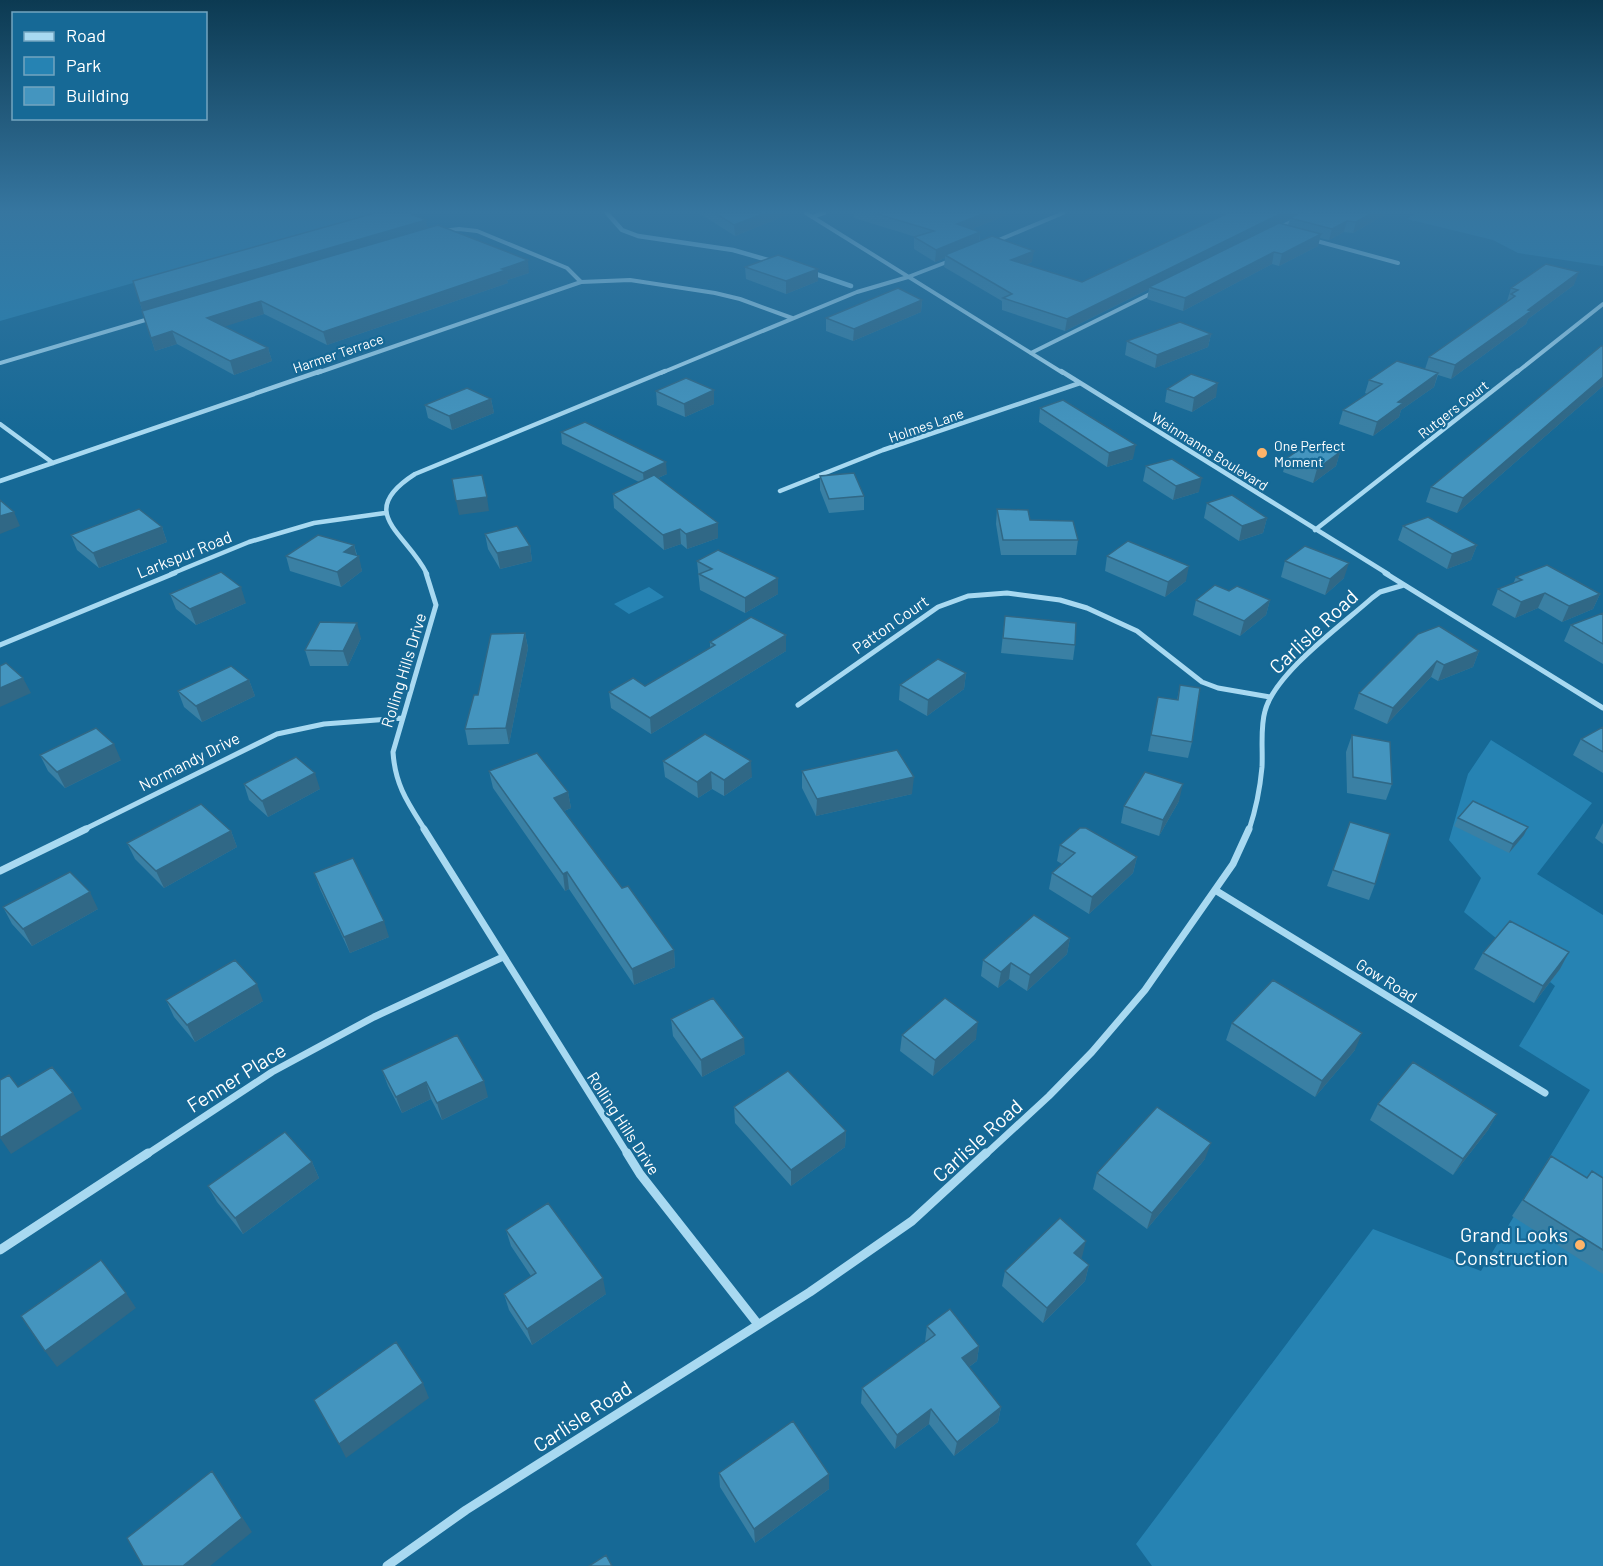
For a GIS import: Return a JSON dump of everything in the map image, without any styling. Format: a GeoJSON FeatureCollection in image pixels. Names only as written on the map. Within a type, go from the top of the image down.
{"type":"FeatureCollection","features":[{"type":"Feature","properties":{"kind":"street","name":"Harmer Terrace"},"geometry":{"type":"LineString","coordinates":[[0,481],[569,286]]}},
{"type":"Feature","properties":{"kind":"street","name":"Harmer Terrace"},"geometry":{"type":"LineString","coordinates":[[670,286],[740,298],[793,318]]}},
{"type":"Feature","properties":{"kind":"street"},"geometry":{"type":"LineString","coordinates":[[385,513],[387,502],[393,491],[415,474],[876,286]]}},
{"type":"Feature","properties":{"kind":"street","name":"Weinmanns Boulevard"},"geometry":{"type":"LineString","coordinates":[[924,286],[1603,708]]}},
{"type":"Feature","properties":{"kind":"street"},"geometry":{"type":"LineString","coordinates":[[1031,353],[1159,290]]}},
{"type":"Feature","properties":{"kind":"street","name":"Rutgers Court"},"geometry":{"type":"LineString","coordinates":[[1316,530],[1603,304]]}},
{"type":"Feature","properties":{"kind":"street"},"geometry":{"type":"LineString","coordinates":[[0,363],[160,315]]}},
{"type":"Feature","properties":{"kind":"street","name":"Holmes Lane"},"geometry":{"type":"LineString","coordinates":[[780,491],[883,450],[1080,383]]}},
{"type":"Feature","properties":{"kind":"street"},"geometry":{"type":"LineString","coordinates":[[0,424],[53,463]]}},
{"type":"Feature","properties":{"kind":"street","name":"Larkspur Road"},"geometry":{"type":"LineString","coordinates":[[0,645],[249,542],[314,523],[385,513]]}},
{"type":"Feature","properties":{"kind":"street","name":"Rolling Hills Drive"},"geometry":{"type":"LineString","coordinates":[[385,513],[387,519],[430,575],[435,590],[436,605],[393,752],[394,771],[400,790],[640,1174],[757,1323]]}},
{"type":"Feature","properties":{"kind":"street","name":"Carlisle Road"},"geometry":{"type":"LineString","coordinates":[[387,1566],[466,1510],[757,1323],[810,1292],[912,1221],[1049,1096],[1092,1052],[1145,990],[1233,864],[1257,807],[1262,768],[1264,713],[1270,697],[1285,675],[1372,598],[1380,592],[1404,585]]}},
{"type":"Feature","properties":{"kind":"street","name":"Patton Court"},"geometry":{"type":"LineString","coordinates":[[798,705],[938,607],[968,596],[1007,593],[1060,600],[1087,608],[1137,631],[1202,682],[1218,688],[1270,697]]}},
{"type":"Feature","properties":{"kind":"street","name":"Normandy Drive"},"geometry":{"type":"LineString","coordinates":[[0,871],[277,734],[305,725],[335,721],[404,718]]}},
{"type":"Feature","properties":{"kind":"street","name":"Gow Road"},"geometry":{"type":"LineString","coordinates":[[1215,890],[1545,1093]]}},
{"type":"Feature","properties":{"kind":"street","name":"Fenner Place"},"geometry":{"type":"LineString","coordinates":[[0,1250],[272,1072],[374,1017],[503,957]]}},
{"type":"Feature","properties":{"kind":"green space"},"geometry":{"type":"Polygon","coordinates":[[[0,286],[122,286],[0,321],[0,286]]]}},
{"type":"Feature","properties":{"kind":"green space"},"geometry":{"type":"Polygon","coordinates":[[[649,587],[664,597],[629,614],[614,604],[649,587]]]}},
{"type":"Feature","properties":{"kind":"green space"},"geometry":{"type":"Polygon","coordinates":[[[1491,740],[1592,803],[1537,874],[1603,915],[1603,1566],[1152,1566],[1136,1544],[1373,1229],[1481,1271],[1590,1090],[1519,1046],[1555,986],[1464,912],[1481,878],[1449,840],[1468,774],[1491,740]]]}},
{"type":"Feature","properties":{"kind":"building"},"geometry":{"type":"Polygon","coordinates":[[[135,286],[198,286],[140,303],[135,286]]]}},
{"type":"Feature","properties":{"kind":"building"},"geometry":{"type":"Polygon","coordinates":[[[228,286],[459,286],[323,332],[261,301],[207,318],[268,348],[230,361],[172,331],[151,338],[142,311],[228,286]]]}},
{"type":"Feature","properties":{"kind":"building"},"geometry":{"type":"Polygon","coordinates":[[[998,286],[1134,286],[1067,319],[1003,298],[1012,294],[998,286]]]}},
{"type":"Feature","properties":{"kind":"building"},"geometry":{"type":"Polygon","coordinates":[[[1151,286],[1208,286],[1185,298],[1149,287],[1151,286]]]}},
{"type":"Feature","properties":{"kind":"building"},"geometry":{"type":"Polygon","coordinates":[[[1514,286],[1560,286],[1528,310],[1531,311],[1455,365],[1429,357],[1515,296],[1511,294],[1518,290],[1511,288],[1514,286]]]}},
{"type":"Feature","properties":{"kind":"building"},"geometry":{"type":"Polygon","coordinates":[[[898,288],[922,300],[854,329],[826,318],[898,288]]]}},
{"type":"Feature","properties":{"kind":"building"},"geometry":{"type":"Polygon","coordinates":[[[1180,322],[1211,334],[1157,355],[1127,341],[1180,322]]]}},
{"type":"Feature","properties":{"kind":"building"},"geometry":{"type":"Polygon","coordinates":[[[1603,346],[1603,377],[1463,498],[1431,487],[1603,346]]]}},
{"type":"Feature","properties":{"kind":"building"},"geometry":{"type":"Polygon","coordinates":[[[1397,361],[1438,373],[1398,402],[1403,403],[1377,422],[1343,410],[1382,384],[1369,380],[1397,361]]]}},
{"type":"Feature","properties":{"kind":"building"},"geometry":{"type":"Polygon","coordinates":[[[1191,374],[1218,383],[1194,398],[1167,389],[1191,374]]]}},
{"type":"Feature","properties":{"kind":"building"},"geometry":{"type":"Polygon","coordinates":[[[686,378],[714,390],[684,404],[656,391],[686,378]]]}},
{"type":"Feature","properties":{"kind":"building"},"geometry":{"type":"Polygon","coordinates":[[[467,388],[491,399],[449,416],[425,405],[467,388]]]}},
{"type":"Feature","properties":{"kind":"building"},"geometry":{"type":"Polygon","coordinates":[[[1063,400],[1136,445],[1109,453],[1040,408],[1063,400]]]}},
{"type":"Feature","properties":{"kind":"building"},"geometry":{"type":"Polygon","coordinates":[[[585,422],[666,462],[643,473],[561,432],[585,422]]]}},
{"type":"Feature","properties":{"kind":"building"},"geometry":{"type":"Polygon","coordinates":[[[1309,443],[1340,452],[1317,469],[1287,458],[1309,443]]]}},
{"type":"Feature","properties":{"kind":"building"},"geometry":{"type":"Polygon","coordinates":[[[1172,459],[1202,478],[1176,486],[1146,466],[1172,459]]]}},
{"type":"Feature","properties":{"kind":"building"},"geometry":{"type":"Polygon","coordinates":[[[854,473],[864,496],[829,499],[820,476],[854,473]]]}},
{"type":"Feature","properties":{"kind":"building"},"geometry":{"type":"Polygon","coordinates":[[[482,475],[487,497],[456,501],[452,479],[482,475]]]}},
{"type":"Feature","properties":{"kind":"building"},"geometry":{"type":"Polygon","coordinates":[[[654,475],[718,523],[686,534],[680,529],[663,535],[613,494],[654,475]]]}},
{"type":"Feature","properties":{"kind":"building"},"geometry":{"type":"Polygon","coordinates":[[[1232,495],[1267,518],[1242,526],[1207,503],[1232,495]]]}},
{"type":"Feature","properties":{"kind":"building"},"geometry":{"type":"Polygon","coordinates":[[[0,500],[14,512],[0,516],[0,500]]]}},
{"type":"Feature","properties":{"kind":"building"},"geometry":{"type":"Polygon","coordinates":[[[139,509],[162,527],[93,553],[71,535],[139,509]]]}},
{"type":"Feature","properties":{"kind":"building"},"geometry":{"type":"Polygon","coordinates":[[[997,509],[1028,510],[1030,520],[1073,521],[1078,540],[1003,540],[997,509]]]}},
{"type":"Feature","properties":{"kind":"building"},"geometry":{"type":"Polygon","coordinates":[[[1428,517],[1477,545],[1452,554],[1403,526],[1428,517]]]}},
{"type":"Feature","properties":{"kind":"building"},"geometry":{"type":"Polygon","coordinates":[[[517,526],[530,546],[497,553],[485,534],[517,526]]]}},
{"type":"Feature","properties":{"kind":"building"},"geometry":{"type":"Polygon","coordinates":[[[318,535],[354,545],[344,552],[359,556],[337,572],[286,556],[318,535]]]}},
{"type":"Feature","properties":{"kind":"building"},"geometry":{"type":"Polygon","coordinates":[[[1128,541],[1189,566],[1168,582],[1107,556],[1128,541]]]}},
{"type":"Feature","properties":{"kind":"building"},"geometry":{"type":"Polygon","coordinates":[[[1305,546],[1349,563],[1330,579],[1285,561],[1305,546]]]}},
{"type":"Feature","properties":{"kind":"building"},"geometry":{"type":"Polygon","coordinates":[[[718,550],[778,578],[745,598],[699,574],[712,569],[697,561],[718,550]]]}},
{"type":"Feature","properties":{"kind":"building"},"geometry":{"type":"Polygon","coordinates":[[[1547,565],[1600,594],[1569,606],[1545,593],[1521,602],[1498,589],[1522,580],[1516,577],[1547,565]]]}},
{"type":"Feature","properties":{"kind":"building"},"geometry":{"type":"Polygon","coordinates":[[[221,572],[241,587],[190,609],[170,594],[221,572]]]}},
{"type":"Feature","properties":{"kind":"building"},"geometry":{"type":"Polygon","coordinates":[[[1215,585],[1229,591],[1237,586],[1270,600],[1244,621],[1196,600],[1215,585]]]}},
{"type":"Feature","properties":{"kind":"building"},"geometry":{"type":"Polygon","coordinates":[[[1603,613],[1603,644],[1571,625],[1603,613]]]}},
{"type":"Feature","properties":{"kind":"building"},"geometry":{"type":"Polygon","coordinates":[[[1005,616],[1076,623],[1075,645],[1003,638],[1005,616]]]}},
{"type":"Feature","properties":{"kind":"building"},"geometry":{"type":"Polygon","coordinates":[[[751,617],[786,635],[650,718],[609,692],[633,678],[645,686],[715,645],[710,642],[751,617]]]}},
{"type":"Feature","properties":{"kind":"building"},"geometry":{"type":"Polygon","coordinates":[[[320,622],[357,623],[343,651],[305,650],[320,622]]]}},
{"type":"Feature","properties":{"kind":"building"},"geometry":{"type":"Polygon","coordinates":[[[1439,626],[1479,651],[1444,665],[1437,661],[1393,708],[1359,693],[1418,634],[1439,626]]]}},
{"type":"Feature","properties":{"kind":"building"},"geometry":{"type":"Polygon","coordinates":[[[525,633],[506,728],[465,729],[474,695],[478,695],[491,634],[525,633]]]}},
{"type":"Feature","properties":{"kind":"building"},"geometry":{"type":"Polygon","coordinates":[[[938,659],[966,673],[928,700],[900,685],[938,659]]]}},
{"type":"Feature","properties":{"kind":"building"},"geometry":{"type":"Polygon","coordinates":[[[6,663],[23,678],[0,688],[0,666],[6,663]]]}},
{"type":"Feature","properties":{"kind":"building"},"geometry":{"type":"Polygon","coordinates":[[[231,666],[249,680],[196,706],[178,691],[231,666]]]}},
{"type":"Feature","properties":{"kind":"building"},"geometry":{"type":"Polygon","coordinates":[[[1180,685],[1200,688],[1192,742],[1151,735],[1158,697],[1178,700],[1180,685]]]}},
{"type":"Feature","properties":{"kind":"building"},"geometry":{"type":"Polygon","coordinates":[[[1603,727],[1603,752],[1581,739],[1603,727]]]}},
{"type":"Feature","properties":{"kind":"building"},"geometry":{"type":"Polygon","coordinates":[[[96,728],[114,744],[57,772],[40,755],[96,728]]]}},
{"type":"Feature","properties":{"kind":"building"},"geometry":{"type":"Polygon","coordinates":[[[705,734],[751,761],[724,780],[711,772],[697,782],[663,761],[705,734]]]}},
{"type":"Feature","properties":{"kind":"building"},"geometry":{"type":"Polygon","coordinates":[[[1352,735],[1390,742],[1392,784],[1353,777],[1352,735]]]}},
{"type":"Feature","properties":{"kind":"building"},"geometry":{"type":"Polygon","coordinates":[[[897,750],[914,777],[817,799],[802,771],[897,750]]]}},
{"type":"Feature","properties":{"kind":"building"},"geometry":{"type":"Polygon","coordinates":[[[537,753],[568,792],[554,798],[622,888],[628,886],[674,950],[632,969],[567,872],[563,874],[489,771],[537,753]]]}},
{"type":"Feature","properties":{"kind":"building"},"geometry":{"type":"Polygon","coordinates":[[[296,757],[315,773],[262,801],[244,784],[296,757]]]}},
{"type":"Feature","properties":{"kind":"building"},"geometry":{"type":"Polygon","coordinates":[[[1145,772],[1183,784],[1163,820],[1124,806],[1145,772]]]}},
{"type":"Feature","properties":{"kind":"building"},"geometry":{"type":"Polygon","coordinates":[[[1473,801],[1528,827],[1513,844],[1458,818],[1473,801]]]}},
{"type":"Feature","properties":{"kind":"building"},"geometry":{"type":"Polygon","coordinates":[[[201,804],[231,831],[156,871],[127,843],[201,804]]]}},
{"type":"Feature","properties":{"kind":"building"},"geometry":{"type":"Polygon","coordinates":[[[1350,822],[1390,834],[1375,884],[1333,870],[1350,822]]]}},
{"type":"Feature","properties":{"kind":"building"},"geometry":{"type":"Polygon","coordinates":[[[1080,828],[1086,828],[1137,857],[1092,897],[1052,873],[1075,853],[1060,845],[1080,828]]]}},
{"type":"Feature","properties":{"kind":"building"},"geometry":{"type":"Polygon","coordinates":[[[353,858],[384,921],[344,937],[314,873],[353,858]]]}},
{"type":"Feature","properties":{"kind":"building"},"geometry":{"type":"Polygon","coordinates":[[[70,872],[90,892],[23,929],[3,907],[70,872]]]}},
{"type":"Feature","properties":{"kind":"building"},"geometry":{"type":"Polygon","coordinates":[[[1034,915],[1070,938],[1030,975],[1011,963],[1001,972],[983,960],[1034,915]]]}},
{"type":"Feature","properties":{"kind":"building"},"geometry":{"type":"Polygon","coordinates":[[[1510,921],[1569,952],[1543,986],[1483,953],[1510,921]]]}},
{"type":"Feature","properties":{"kind":"building"},"geometry":{"type":"Polygon","coordinates":[[[235,960],[257,984],[187,1025],[166,1000],[235,960]]]}},
{"type":"Feature","properties":{"kind":"building"},"geometry":{"type":"Polygon","coordinates":[[[1273,980],[1362,1033],[1322,1081],[1232,1023],[1273,980]]]}},
{"type":"Feature","properties":{"kind":"building"},"geometry":{"type":"Polygon","coordinates":[[[713,998],[744,1038],[701,1060],[671,1019],[713,998]]]}},
{"type":"Feature","properties":{"kind":"building"},"geometry":{"type":"Polygon","coordinates":[[[945,998],[978,1022],[935,1060],[902,1035],[945,998]]]}},
{"type":"Feature","properties":{"kind":"building"},"geometry":{"type":"Polygon","coordinates":[[[457,1035],[484,1081],[437,1103],[426,1082],[396,1097],[382,1070],[457,1035]]]}},
{"type":"Feature","properties":{"kind":"building"},"geometry":{"type":"Polygon","coordinates":[[[1413,1062],[1497,1114],[1463,1159],[1378,1104],[1413,1062]]]}},
{"type":"Feature","properties":{"kind":"building"},"geometry":{"type":"Polygon","coordinates":[[[52,1067],[73,1093],[0,1138],[0,1080],[9,1075],[18,1087],[52,1067]]]}},
{"type":"Feature","properties":{"kind":"building"},"geometry":{"type":"Polygon","coordinates":[[[788,1071],[846,1131],[791,1170],[734,1107],[788,1071]]]}},
{"type":"Feature","properties":{"kind":"building"},"geometry":{"type":"Polygon","coordinates":[[[1157,1107],[1211,1143],[1152,1213],[1097,1173],[1157,1107]]]}},
{"type":"Feature","properties":{"kind":"building"},"geometry":{"type":"Polygon","coordinates":[[[285,1132],[312,1162],[235,1218],[208,1186],[285,1132]]]}},
{"type":"Feature","properties":{"kind":"building","name":"Grand Looks Construction"},"geometry":{"type":"Polygon","coordinates":[[[1551,1156],[1587,1178],[1592,1171],[1603,1178],[1603,1250],[1523,1200],[1551,1156]]]}},
{"type":"Feature","properties":{"kind":"building"},"geometry":{"type":"Polygon","coordinates":[[[548,1203],[603,1278],[527,1329],[504,1294],[536,1273],[506,1230],[548,1203]]]}},
{"type":"Feature","properties":{"kind":"building"},"geometry":{"type":"Polygon","coordinates":[[[1060,1218],[1086,1241],[1074,1253],[1089,1265],[1047,1308],[1005,1271],[1060,1218]]]}},
{"type":"Feature","properties":{"kind":"building"},"geometry":{"type":"Polygon","coordinates":[[[101,1260],[126,1293],[45,1351],[21,1316],[101,1260]]]}},
{"type":"Feature","properties":{"kind":"building"},"geometry":{"type":"Polygon","coordinates":[[[950,1309],[979,1346],[962,1358],[1001,1407],[957,1442],[931,1409],[897,1435],[862,1388],[935,1335],[927,1326],[950,1309]]]}},
{"type":"Feature","properties":{"kind":"building"},"geometry":{"type":"Polygon","coordinates":[[[396,1342],[423,1383],[339,1444],[314,1400],[396,1342]]]}},
{"type":"Feature","properties":{"kind":"building"},"geometry":{"type":"Polygon","coordinates":[[[793,1421],[829,1474],[754,1529],[719,1473],[793,1421]]]}},
{"type":"Feature","properties":{"kind":"building"},"geometry":{"type":"Polygon","coordinates":[[[212,1471],[242,1518],[183,1566],[143,1566],[127,1538],[212,1471]]]}},
{"type":"Feature","properties":{"kind":"building"},"geometry":{"type":"Polygon","coordinates":[[[606,1555],[612,1566],[589,1566],[606,1555]]]}},
{"type":"Feature","properties":{"kind":"place","name":"One Perfect Moment"},"geometry":{"type":"Point","coordinates":[1262,453]}},
{"type":"Feature","properties":{"kind":"place","name":"Grand Looks Construction"},"geometry":{"type":"Point","coordinates":[1580,1245]}}]}
